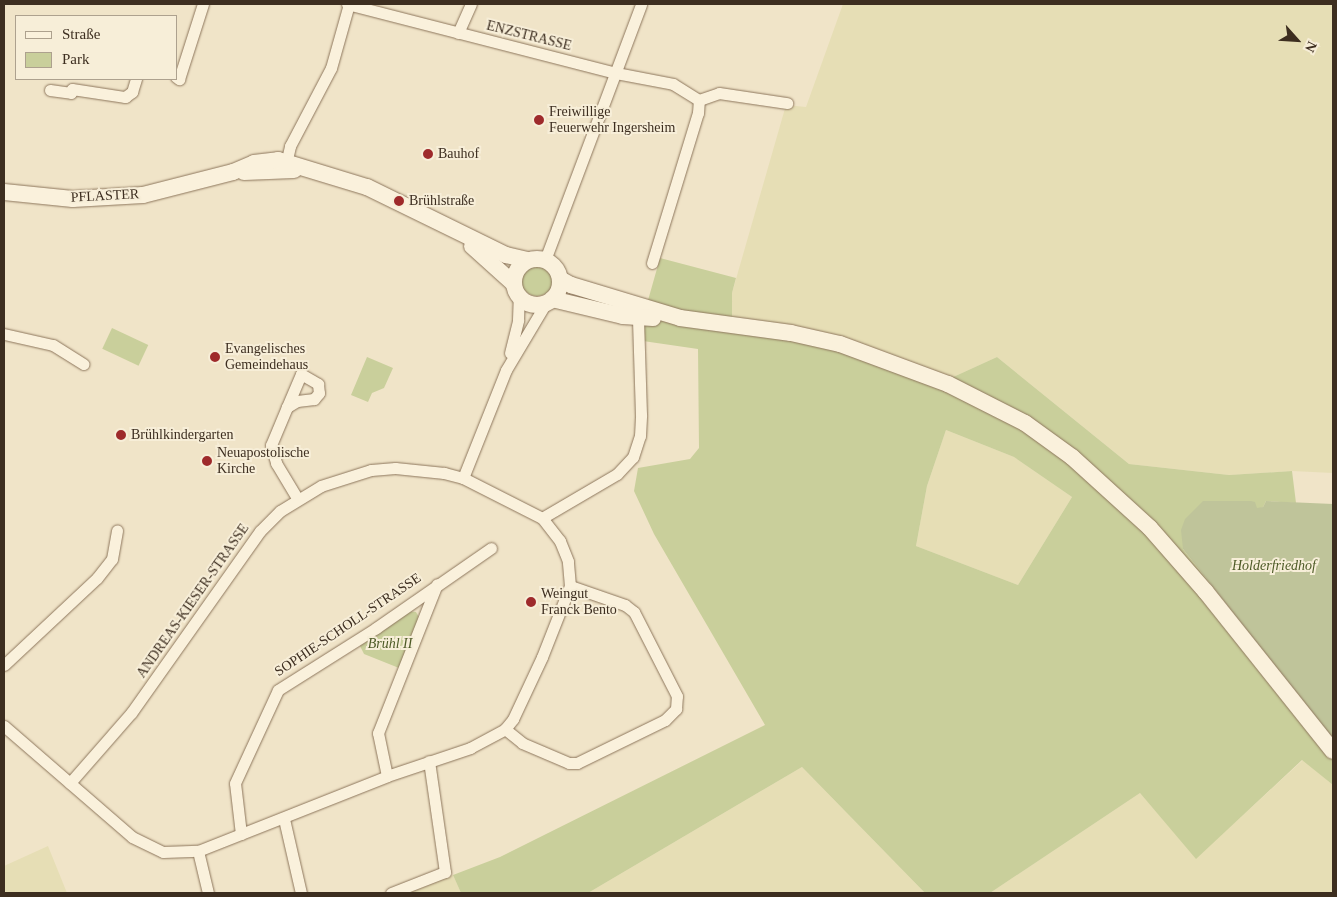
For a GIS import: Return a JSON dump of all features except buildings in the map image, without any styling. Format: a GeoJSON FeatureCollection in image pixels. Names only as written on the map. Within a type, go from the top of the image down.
{"type":"FeatureCollection","features":[{"type":"Feature","properties":{"kind":"street"},"geometry":{"type":"LineString","coordinates":[[178,78],[180,79],[203,4]]}},
{"type":"Feature","properties":{"kind":"street"},"geometry":{"type":"LineString","coordinates":[[286,166],[290,146],[331,68],[348,4]]}},
{"type":"Feature","properties":{"kind":"street","name":"ENZSTRASSE"},"geometry":{"type":"LineString","coordinates":[[348,4],[616,73],[673,84],[699,100]]}},
{"type":"Feature","properties":{"kind":"street"},"geometry":{"type":"LineString","coordinates":[[458,33],[471,4]]}},
{"type":"Feature","properties":{"kind":"street"},"geometry":{"type":"LineString","coordinates":[[545,260],[641,4]]}},
{"type":"Feature","properties":{"kind":"street"},"geometry":{"type":"LineString","coordinates":[[50,90],[71,94],[72,89],[125,97],[132,92],[136,80]]}},
{"type":"Feature","properties":{"kind":"street"},"geometry":{"type":"LineString","coordinates":[[652,263],[698,112],[699,100],[718,93],[787,103]]}},
{"type":"Feature","properties":{"kind":"street","name":"PFLASTER"},"geometry":{"type":"LineString","coordinates":[[4,192],[72,199],[113,198],[143,195],[233,172],[286,166],[311,169],[367,186],[451,229]]}},
{"type":"Feature","properties":{"kind":"street"},"geometry":{"type":"LineString","coordinates":[[451,229],[506,255],[527,260],[545,260],[553,264],[560,279],[571,286],[680,318]]}},
{"type":"Feature","properties":{"kind":"street"},"geometry":{"type":"LineString","coordinates":[[451,229],[532,304],[549,301],[638,317],[680,318],[746,327],[840,344],[940,380],[1025,424],[1072,457],[1150,528],[1206,592],[1333,751]]}},
{"type":"Feature","properties":{"kind":"street"},"geometry":{"type":"LineString","coordinates":[[463,478],[506,370],[518,320],[514,276],[527,260]]}},
{"type":"Feature","properties":{"kind":"street"},"geometry":{"type":"LineString","coordinates":[[506,370],[549,301],[560,279]]}},
{"type":"Feature","properties":{"kind":"street"},"geometry":{"type":"LineString","coordinates":[[542,518],[617,474],[633,457],[640,436],[641,415],[638,317]]}},
{"type":"Feature","properties":{"kind":"street"},"geometry":{"type":"LineString","coordinates":[[4,334],[53,345],[84,364]]}},
{"type":"Feature","properties":{"kind":"street"},"geometry":{"type":"LineString","coordinates":[[288,407],[271,446],[276,462],[297,498]]}},
{"type":"Feature","properties":{"kind":"street","name":"ANDREAS-KIESER-STRASSE"},"geometry":{"type":"LineString","coordinates":[[418,469],[463,478],[542,518],[560,541],[568,561],[570,586],[542,657],[513,719],[505,729],[470,748],[387,776],[284,819],[198,851],[163,852],[147,847],[70,784],[131,713],[260,531],[297,498],[342,478],[371,470],[418,469]]}},
{"type":"Feature","properties":{"kind":"street"},"geometry":{"type":"LineString","coordinates":[[4,665],[97,578],[112,558],[117,530]]}},
{"type":"Feature","properties":{"kind":"street"},"geometry":{"type":"LineString","coordinates":[[387,776],[378,733],[438,582],[491,548]]}},
{"type":"Feature","properties":{"kind":"street","name":"SOPHIE-SCHOLL-STRASSE"},"geometry":{"type":"LineString","coordinates":[[241,834],[234,783],[278,690],[376,628],[438,582]]}},
{"type":"Feature","properties":{"kind":"street"},"geometry":{"type":"LineString","coordinates":[[505,729],[522,743],[569,763],[578,763],[665,720],[676,709],[677,696],[634,612],[625,605],[570,586]]}},
{"type":"Feature","properties":{"kind":"street"},"geometry":{"type":"LineString","coordinates":[[4,726],[70,784]]}},
{"type":"Feature","properties":{"kind":"street"},"geometry":{"type":"LineString","coordinates":[[391,893],[445,872],[429,761]]}},
{"type":"Feature","properties":{"kind":"street"},"geometry":{"type":"LineString","coordinates":[[284,819],[301,893]]}},
{"type":"Feature","properties":{"kind":"street"},"geometry":{"type":"LineString","coordinates":[[198,851],[208,893]]}},
{"type":"Feature","properties":{"kind":"shaded area"},"geometry":{"type":"Polygon","coordinates":[[[843,4],[1333,4],[1333,473],[1292,471],[1229,475],[1129,464],[997,357],[951,378],[732,317],[732,293],[786,105],[806,107],[843,4]]]}},
{"type":"Feature","properties":{"kind":"shaded area"},"geometry":{"type":"Polygon","coordinates":[[[946,430],[1014,457],[1072,497],[1018,585],[916,546],[927,486],[946,430]]]}},
{"type":"Feature","properties":{"kind":"shaded area"},"geometry":{"type":"Polygon","coordinates":[[[1303,760],[1333,785],[1333,893],[990,893],[1140,793],[1196,858],[1303,760]]]}},
{"type":"Feature","properties":{"kind":"shaded area"},"geometry":{"type":"Polygon","coordinates":[[[802,767],[925,893],[588,893],[802,767]]]}},
{"type":"Feature","properties":{"kind":"shaded area"},"geometry":{"type":"Polygon","coordinates":[[[48,846],[67,893],[4,893],[4,866],[48,846]]]}},
{"type":"Feature","properties":{"kind":"shaded area"},"geometry":{"type":"Polygon","coordinates":[[[453,875],[461,893],[408,893],[453,875]]]}},
{"type":"Feature","properties":{"kind":"green space"},"geometry":{"type":"Polygon","coordinates":[[[660,258],[736,278],[732,293],[732,317],[951,378],[997,357],[1129,464],[1229,475],[1292,471],[1296,503],[1266,501],[1263,507],[1183,549],[1333,740],[1333,785],[1302,760],[1196,859],[1140,793],[990,893],[925,893],[802,767],[588,893],[461,893],[453,875],[500,857],[765,725],[654,534],[634,491],[638,468],[690,459],[699,448],[698,349],[643,341],[641,325],[660,258]],[[946,430],[927,486],[916,546],[1018,585],[1072,497],[1014,457],[946,430]]]}},
{"type":"Feature","properties":{"kind":"green space"},"geometry":{"type":"Polygon","coordinates":[[[537,264],[548,269],[553,280],[548,291],[537,296],[526,291],[521,280],[526,269],[537,264]]]}},
{"type":"Feature","properties":{"kind":"green space"},"geometry":{"type":"Polygon","coordinates":[[[112,328],[148,345],[139,366],[102,349],[112,328]]]}},
{"type":"Feature","properties":{"kind":"green space"},"geometry":{"type":"Polygon","coordinates":[[[367,357],[393,368],[384,388],[372,393],[368,402],[351,395],[367,357]]]}},
{"type":"Feature","properties":{"kind":"green space","name":"Holderfriedhof"},"geometry":{"type":"Polygon","coordinates":[[[1203,501],[1251,501],[1255,502],[1257,508],[1263,507],[1266,501],[1333,504],[1333,740],[1183,549],[1181,530],[1185,519],[1203,501]]]}},
{"type":"Feature","properties":{"kind":"green space","name":"Brühl II"},"geometry":{"type":"Polygon","coordinates":[[[407,611],[416,612],[420,619],[399,668],[364,654],[359,644],[407,611]]]}},
{"type":"Feature","properties":{"kind":"place","name":"Freiwillige Feuerwehr Ingersheim"},"geometry":{"type":"Point","coordinates":[539,120]}},
{"type":"Feature","properties":{"kind":"place","name":"Bauhof"},"geometry":{"type":"Point","coordinates":[428,154]}},
{"type":"Feature","properties":{"kind":"place","name":"Brühlstraße"},"geometry":{"type":"Point","coordinates":[399,201]}},
{"type":"Feature","properties":{"kind":"place","name":"Evangelisches Gemeindehaus"},"geometry":{"type":"Point","coordinates":[215,357]}},
{"type":"Feature","properties":{"kind":"place","name":"Brühlkindergarten"},"geometry":{"type":"Point","coordinates":[121,435]}},
{"type":"Feature","properties":{"kind":"place","name":"Neuapostolische Kirche"},"geometry":{"type":"Point","coordinates":[207,461]}},
{"type":"Feature","properties":{"kind":"place","name":"Weingut Franck Bento"},"geometry":{"type":"Point","coordinates":[531,602]}}]}
